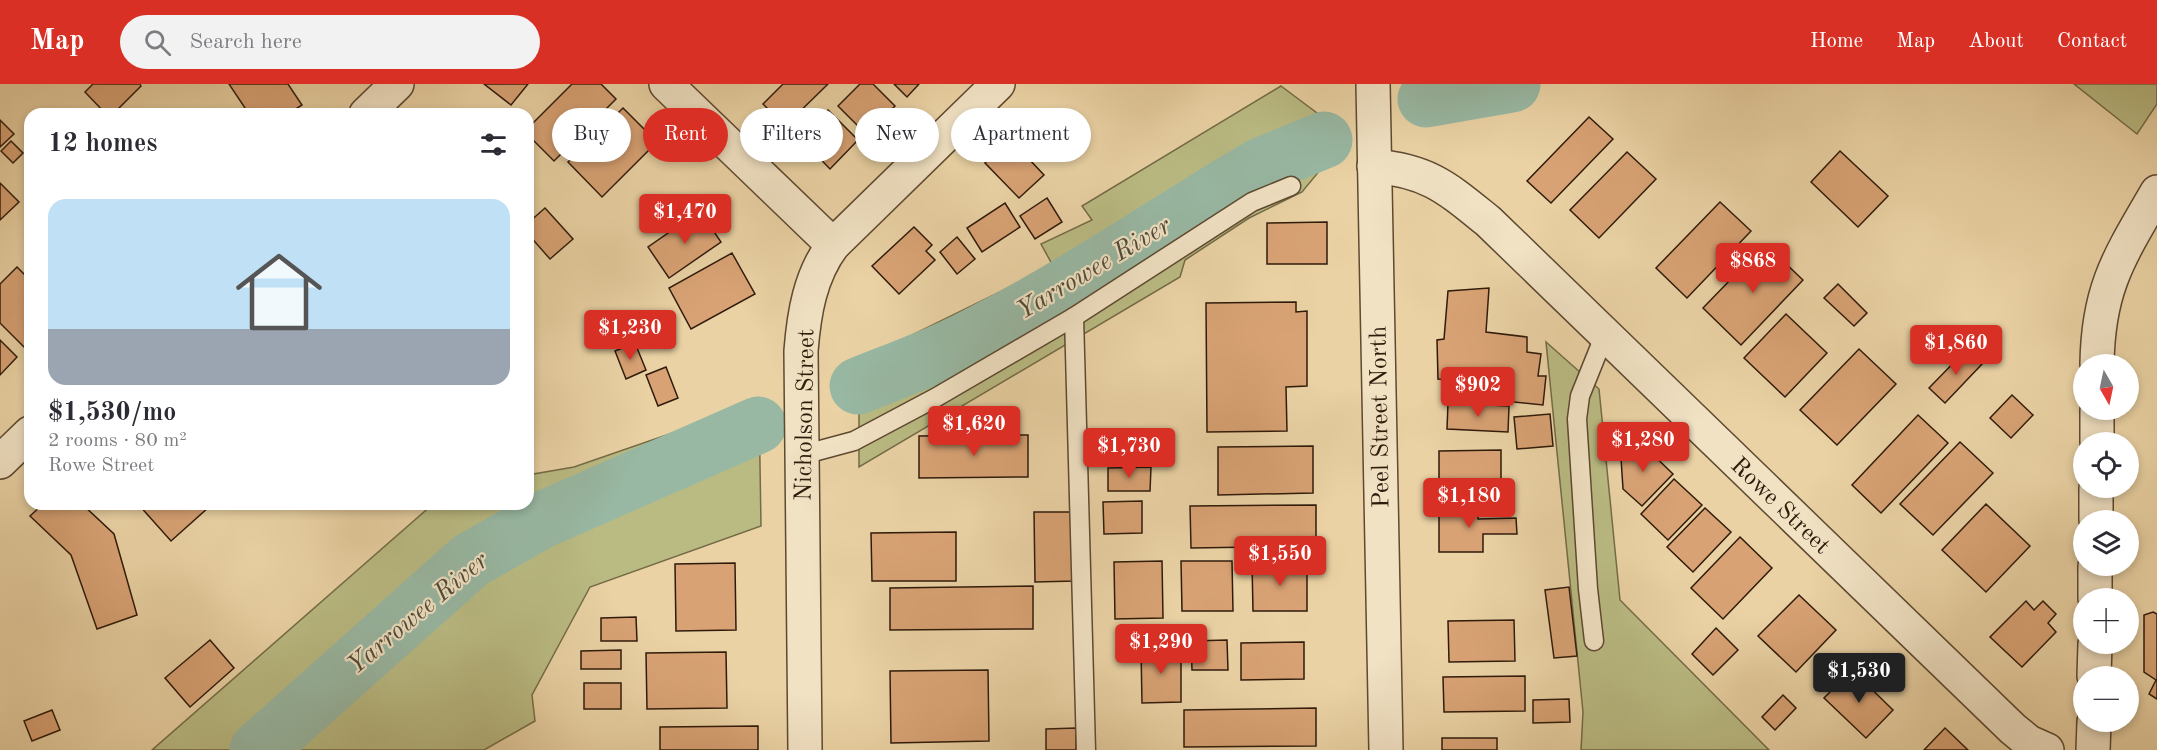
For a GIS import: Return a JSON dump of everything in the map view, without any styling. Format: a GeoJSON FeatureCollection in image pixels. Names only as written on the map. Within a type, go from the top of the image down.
{"type":"FeatureCollection","features":[{"type":"Feature","properties":{"kind":"street"},"geometry":{"type":"LineString","coordinates":[[372,108],[397,84]]}},
{"type":"Feature","properties":{"kind":"street"},"geometry":{"type":"LineString","coordinates":[[666,84],[833,245]]}},
{"type":"Feature","properties":{"kind":"street","name":"Nicholson Street"},"geometry":{"type":"LineString","coordinates":[[805,750],[801,351],[806,307],[817,272],[833,245],[998,84]]}},
{"type":"Feature","properties":{"kind":"street","name":"Peel Street North"},"geometry":{"type":"LineString","coordinates":[[1373,90],[1386,750]]}},
{"type":"Feature","properties":{"kind":"street","name":"Rowe Street"},"geometry":{"type":"LineString","coordinates":[[1374,153],[1441,185],[1488,221],[2021,740],[2047,750]]}},
{"type":"Feature","properties":{"kind":"street"},"geometry":{"type":"LineString","coordinates":[[2098,354],[2101,313],[2110,279],[2157,192]]}},
{"type":"Feature","properties":{"kind":"street"},"geometry":{"type":"LineString","coordinates":[[0,462],[24,439]]}},
{"type":"Feature","properties":{"kind":"street"},"geometry":{"type":"LineString","coordinates":[[2093,750],[2094,732]]}},
{"type":"Feature","properties":{"kind":"lane"},"geometry":{"type":"LineString","coordinates":[[802,445],[854,441],[935,398],[1074,317],[1252,202],[1291,186]]}},
{"type":"Feature","properties":{"kind":"lane"},"geometry":{"type":"LineString","coordinates":[[1074,317],[1086,750]]}},
{"type":"Feature","properties":{"kind":"lane"},"geometry":{"type":"LineString","coordinates":[[1594,641],[1576,419],[1580,396],[1605,334]]}},
{"type":"Feature","properties":{"kind":"green space"},"geometry":{"type":"Polygon","coordinates":[[[2074,84],[2157,84],[2157,104],[2137,134],[2074,84]]]}},
{"type":"Feature","properties":{"kind":"green space"},"geometry":{"type":"Polygon","coordinates":[[[1281,86],[1321,116],[1335,152],[1302,192],[1249,218],[1185,260],[1180,277],[859,467],[859,361],[1053,266],[1041,244],[1092,220],[1082,206],[1281,86]]]}},
{"type":"Feature","properties":{"kind":"green space"},"geometry":{"type":"Polygon","coordinates":[[[1546,342],[1599,389],[1620,600],[1769,750],[1581,750],[1583,712],[1546,342]]]}},
{"type":"Feature","properties":{"kind":"green space"},"geometry":{"type":"Polygon","coordinates":[[[759,403],[761,526],[590,587],[532,695],[535,721],[484,750],[152,750],[426,510],[534,510],[534,474],[574,467],[759,403]]]}},
{"type":"Feature","properties":{"kind":"building"},"geometry":{"type":"Polygon","coordinates":[[[93,84],[140,84],[141,86],[119,108],[100,108],[85,92],[93,84]]]}},
{"type":"Feature","properties":{"kind":"building"},"geometry":{"type":"Polygon","coordinates":[[[229,84],[288,84],[302,105],[297,108],[245,108],[229,84]]]}},
{"type":"Feature","properties":{"kind":"building"},"geometry":{"type":"Polygon","coordinates":[[[484,84],[528,84],[511,105],[484,84]]]}},
{"type":"Feature","properties":{"kind":"building"},"geometry":{"type":"Polygon","coordinates":[[[572,84],[601,84],[616,99],[607,108],[552,108],[552,159],[534,141],[534,122],[572,84]]]}},
{"type":"Feature","properties":{"kind":"building"},"geometry":{"type":"Polygon","coordinates":[[[783,84],[828,84],[803,108],[767,108],[763,104],[783,84]]]}},
{"type":"Feature","properties":{"kind":"building"},"geometry":{"type":"Polygon","coordinates":[[[860,84],[873,84],[895,106],[893,108],[855,108],[855,123],[843,111],[843,108],[838,106],[860,84]]]}},
{"type":"Feature","properties":{"kind":"building"},"geometry":{"type":"Polygon","coordinates":[[[894,84],[919,84],[907,97],[894,84]]]}},
{"type":"Feature","properties":{"kind":"building"},"geometry":{"type":"Polygon","coordinates":[[[631,116],[643,128],[643,156],[602,197],[568,162],[631,162],[631,116]]]}},
{"type":"Feature","properties":{"kind":"building"},"geometry":{"type":"Polygon","coordinates":[[[1589,117],[1613,139],[1551,203],[1527,181],[1589,117]]]}},
{"type":"Feature","properties":{"kind":"building"},"geometry":{"type":"Polygon","coordinates":[[[0,120],[14,134],[0,147],[0,120]]]}},
{"type":"Feature","properties":{"kind":"building"},"geometry":{"type":"Polygon","coordinates":[[[843,125],[855,137],[855,143],[843,156],[843,125]]]}},
{"type":"Feature","properties":{"kind":"building"},"geometry":{"type":"Polygon","coordinates":[[[11,141],[23,153],[13,163],[1,151],[11,141]]]}},
{"type":"Feature","properties":{"kind":"building"},"geometry":{"type":"Polygon","coordinates":[[[1840,151],[1888,196],[1858,227],[1811,182],[1840,151]]]}},
{"type":"Feature","properties":{"kind":"building"},"geometry":{"type":"Polygon","coordinates":[[[1627,152],[1656,179],[1599,238],[1570,210],[1627,152]]]}},
{"type":"Feature","properties":{"kind":"building"},"geometry":{"type":"Polygon","coordinates":[[[823,162],[837,162],[830,169],[823,162]]]}},
{"type":"Feature","properties":{"kind":"building"},"geometry":{"type":"Polygon","coordinates":[[[1032,162],[1044,175],[1019,198],[985,163],[1032,162]]]}},
{"type":"Feature","properties":{"kind":"building"},"geometry":{"type":"Polygon","coordinates":[[[0,183],[19,202],[0,220],[0,183]]]}},
{"type":"Feature","properties":{"kind":"building"},"geometry":{"type":"Polygon","coordinates":[[[1047,198],[1062,222],[1035,239],[1020,216],[1047,198]]]}},
{"type":"Feature","properties":{"kind":"building"},"geometry":{"type":"Polygon","coordinates":[[[1720,202],[1751,231],[1687,298],[1656,268],[1720,202]]]}},
{"type":"Feature","properties":{"kind":"building"},"geometry":{"type":"Polygon","coordinates":[[[1005,203],[1020,227],[982,252],[967,228],[1005,203]]]}},
{"type":"Feature","properties":{"kind":"building"},"geometry":{"type":"Polygon","coordinates":[[[545,208],[573,239],[550,259],[534,241],[534,218],[545,208]]]}},
{"type":"Feature","properties":{"kind":"building"},"geometry":{"type":"Polygon","coordinates":[[[700,211],[721,242],[669,278],[648,247],[700,211]]]}},
{"type":"Feature","properties":{"kind":"building"},"geometry":{"type":"Polygon","coordinates":[[[1327,222],[1327,264],[1267,264],[1267,223],[1327,222]]]}},
{"type":"Feature","properties":{"kind":"building"},"geometry":{"type":"Polygon","coordinates":[[[914,227],[932,245],[926,251],[935,260],[899,294],[872,266],[914,227]]]}},
{"type":"Feature","properties":{"kind":"building"},"geometry":{"type":"Polygon","coordinates":[[[957,237],[975,259],[957,274],[940,252],[957,237]]]}},
{"type":"Feature","properties":{"kind":"building"},"geometry":{"type":"Polygon","coordinates":[[[1765,244],[1803,280],[1741,345],[1703,308],[1765,244]]]}},
{"type":"Feature","properties":{"kind":"building"},"geometry":{"type":"Polygon","coordinates":[[[732,253],[755,294],[691,329],[669,288],[732,253]]]}},
{"type":"Feature","properties":{"kind":"building"},"geometry":{"type":"Polygon","coordinates":[[[17,267],[24,274],[24,347],[0,323],[0,284],[17,267]]]}},
{"type":"Feature","properties":{"kind":"building"},"geometry":{"type":"Polygon","coordinates":[[[1838,284],[1867,313],[1854,326],[1824,298],[1838,284]]]}},
{"type":"Feature","properties":{"kind":"building"},"geometry":{"type":"Polygon","coordinates":[[[1489,288],[1486,332],[1527,337],[1527,352],[1541,354],[1538,376],[1546,376],[1543,405],[1458,396],[1458,380],[1438,379],[1437,340],[1444,339],[1448,291],[1489,288]]]}},
{"type":"Feature","properties":{"kind":"building"},"geometry":{"type":"Polygon","coordinates":[[[1296,302],[1296,312],[1307,311],[1307,386],[1286,387],[1287,431],[1207,432],[1206,303],[1296,302]]]}},
{"type":"Feature","properties":{"kind":"building"},"geometry":{"type":"Polygon","coordinates":[[[1786,314],[1827,353],[1785,397],[1744,358],[1786,314]]]}},
{"type":"Feature","properties":{"kind":"building"},"geometry":{"type":"Polygon","coordinates":[[[0,340],[17,357],[0,375],[0,340]]]}},
{"type":"Feature","properties":{"kind":"building"},"geometry":{"type":"Polygon","coordinates":[[[635,343],[646,370],[626,379],[615,351],[635,343]]]}},
{"type":"Feature","properties":{"kind":"building"},"geometry":{"type":"Polygon","coordinates":[[[1859,349],[1896,384],[1837,445],[1800,410],[1859,349]]]}},
{"type":"Feature","properties":{"kind":"building"},"geometry":{"type":"Polygon","coordinates":[[[1967,349],[1983,363],[1945,403],[1929,388],[1967,349]]]}},
{"type":"Feature","properties":{"kind":"building"},"geometry":{"type":"Polygon","coordinates":[[[666,367],[678,398],[658,406],[646,375],[666,367]]]}},
{"type":"Feature","properties":{"kind":"building"},"geometry":{"type":"Polygon","coordinates":[[[2012,395],[2033,415],[2011,438],[1990,418],[2012,395]]]}},
{"type":"Feature","properties":{"kind":"building"},"geometry":{"type":"Polygon","coordinates":[[[1448,403],[1509,406],[1508,432],[1447,429],[1448,403]]]}},
{"type":"Feature","properties":{"kind":"building"},"geometry":{"type":"Polygon","coordinates":[[[1550,414],[1553,446],[1517,449],[1514,417],[1550,414]]]}},
{"type":"Feature","properties":{"kind":"building"},"geometry":{"type":"Polygon","coordinates":[[[1918,415],[1948,443],[1881,513],[1852,485],[1918,415]]]}},
{"type":"Feature","properties":{"kind":"building"},"geometry":{"type":"Polygon","coordinates":[[[1028,435],[1028,477],[919,478],[919,436],[1028,435]]]}},
{"type":"Feature","properties":{"kind":"building"},"geometry":{"type":"Polygon","coordinates":[[[1638,440],[1673,474],[1642,506],[1623,489],[1621,458],[1638,440]]]}},
{"type":"Feature","properties":{"kind":"building"},"geometry":{"type":"Polygon","coordinates":[[[1960,442],[1993,473],[1933,535],[1900,504],[1960,442]]]}},
{"type":"Feature","properties":{"kind":"building"},"geometry":{"type":"Polygon","coordinates":[[[1313,446],[1313,493],[1218,495],[1218,447],[1313,446]]]}},
{"type":"Feature","properties":{"kind":"building"},"geometry":{"type":"Polygon","coordinates":[[[1501,450],[1501,495],[1439,495],[1439,451],[1501,450]]]}},
{"type":"Feature","properties":{"kind":"building"},"geometry":{"type":"Polygon","coordinates":[[[1151,467],[1150,491],[1108,491],[1108,468],[1151,467]]]}},
{"type":"Feature","properties":{"kind":"building"},"geometry":{"type":"Polygon","coordinates":[[[1674,479],[1702,505],[1668,540],[1641,514],[1674,479]]]}},
{"type":"Feature","properties":{"kind":"building"},"geometry":{"type":"Polygon","coordinates":[[[1142,501],[1142,533],[1104,534],[1103,502],[1142,501]]]}},
{"type":"Feature","properties":{"kind":"building"},"geometry":{"type":"Polygon","coordinates":[[[1986,504],[2030,546],[1986,592],[1942,550],[1986,504]]]}},
{"type":"Feature","properties":{"kind":"building"},"geometry":{"type":"Polygon","coordinates":[[[1316,505],[1316,546],[1191,548],[1190,506],[1316,505]]]}},
{"type":"Feature","properties":{"kind":"building"},"geometry":{"type":"Polygon","coordinates":[[[1478,507],[1478,519],[1516,518],[1517,534],[1483,534],[1483,552],[1439,552],[1439,508],[1478,507]]]}},
{"type":"Feature","properties":{"kind":"building"},"geometry":{"type":"Polygon","coordinates":[[[1705,508],[1731,532],[1693,572],[1667,547],[1705,508]]]}},
{"type":"Feature","properties":{"kind":"building"},"geometry":{"type":"Polygon","coordinates":[[[36,510],[88,510],[114,534],[137,615],[97,629],[71,555],[30,516],[36,510]]]}},
{"type":"Feature","properties":{"kind":"building"},"geometry":{"type":"Polygon","coordinates":[[[143,510],[206,510],[171,541],[143,510]]]}},
{"type":"Feature","properties":{"kind":"building"},"geometry":{"type":"Polygon","coordinates":[[[1034,512],[1074,512],[1075,581],[1035,582],[1034,512]]]}},
{"type":"Feature","properties":{"kind":"building"},"geometry":{"type":"Polygon","coordinates":[[[956,532],[956,581],[872,581],[871,533],[956,532]]]}},
{"type":"Feature","properties":{"kind":"building"},"geometry":{"type":"Polygon","coordinates":[[[1740,537],[1772,568],[1723,619],[1691,588],[1740,537]]]}},
{"type":"Feature","properties":{"kind":"building"},"geometry":{"type":"Polygon","coordinates":[[[1162,561],[1163,618],[1115,619],[1114,562],[1162,561]]]}},
{"type":"Feature","properties":{"kind":"building"},"geometry":{"type":"Polygon","coordinates":[[[1181,561],[1232,561],[1233,611],[1182,611],[1181,561]]]}},
{"type":"Feature","properties":{"kind":"building"},"geometry":{"type":"Polygon","coordinates":[[[1307,562],[1307,611],[1253,611],[1252,563],[1307,562]]]}},
{"type":"Feature","properties":{"kind":"building"},"geometry":{"type":"Polygon","coordinates":[[[735,563],[736,630],[676,631],[675,564],[735,563]]]}},
{"type":"Feature","properties":{"kind":"building"},"geometry":{"type":"Polygon","coordinates":[[[1033,586],[1033,629],[890,630],[890,588],[1033,586]]]}},
{"type":"Feature","properties":{"kind":"building"},"geometry":{"type":"Polygon","coordinates":[[[1569,587],[1577,656],[1554,658],[1545,590],[1569,587]]]}},
{"type":"Feature","properties":{"kind":"building"},"geometry":{"type":"Polygon","coordinates":[[[1799,595],[1836,630],[1796,672],[1758,636],[1799,595]]]}},
{"type":"Feature","properties":{"kind":"building"},"geometry":{"type":"Polygon","coordinates":[[[2026,601],[2034,610],[2043,601],[2056,614],[2048,623],[2056,632],[2022,667],[1990,637],[2026,601]]]}},
{"type":"Feature","properties":{"kind":"building"},"geometry":{"type":"Polygon","coordinates":[[[2153,612],[2157,614],[2157,699],[2149,694],[2156,680],[2144,672],[2144,615],[2153,612]]]}},
{"type":"Feature","properties":{"kind":"building"},"geometry":{"type":"Polygon","coordinates":[[[636,617],[637,641],[601,641],[601,618],[636,617]]]}},
{"type":"Feature","properties":{"kind":"building"},"geometry":{"type":"Polygon","coordinates":[[[1514,620],[1515,661],[1449,662],[1448,621],[1514,620]]]}},
{"type":"Feature","properties":{"kind":"building"},"geometry":{"type":"Polygon","coordinates":[[[1716,628],[1738,650],[1713,675],[1692,654],[1716,628]]]}},
{"type":"Feature","properties":{"kind":"building"},"geometry":{"type":"Polygon","coordinates":[[[210,640],[234,668],[190,707],[165,678],[210,640]]]}},
{"type":"Feature","properties":{"kind":"building"},"geometry":{"type":"Polygon","coordinates":[[[1227,640],[1228,670],[1192,670],[1191,641],[1227,640]]]}},
{"type":"Feature","properties":{"kind":"building"},"geometry":{"type":"Polygon","coordinates":[[[1304,642],[1304,679],[1241,680],[1241,643],[1304,642]]]}},
{"type":"Feature","properties":{"kind":"building"},"geometry":{"type":"Polygon","coordinates":[[[1181,648],[1181,702],[1142,703],[1141,649],[1181,648]]]}},
{"type":"Feature","properties":{"kind":"building"},"geometry":{"type":"Polygon","coordinates":[[[621,650],[621,669],[581,669],[581,651],[621,650]]]}},
{"type":"Feature","properties":{"kind":"building"},"geometry":{"type":"Polygon","coordinates":[[[726,652],[727,708],[647,709],[646,653],[726,652]]]}},
{"type":"Feature","properties":{"kind":"building"},"geometry":{"type":"Polygon","coordinates":[[[988,670],[989,741],[891,743],[890,671],[988,670]]]}},
{"type":"Feature","properties":{"kind":"building"},"geometry":{"type":"Polygon","coordinates":[[[1852,670],[1893,710],[1866,738],[1824,698],[1852,670]]]}},
{"type":"Feature","properties":{"kind":"building"},"geometry":{"type":"Polygon","coordinates":[[[1525,676],[1525,711],[1444,712],[1443,677],[1525,676]]]}},
{"type":"Feature","properties":{"kind":"building"},"geometry":{"type":"Polygon","coordinates":[[[584,683],[621,683],[621,709],[584,709],[584,683]]]}},
{"type":"Feature","properties":{"kind":"building"},"geometry":{"type":"Polygon","coordinates":[[[1783,695],[1796,708],[1775,730],[1762,717],[1783,695]]]}},
{"type":"Feature","properties":{"kind":"building"},"geometry":{"type":"Polygon","coordinates":[[[1569,699],[1570,722],[1533,723],[1533,700],[1569,699]]]}},
{"type":"Feature","properties":{"kind":"building"},"geometry":{"type":"Polygon","coordinates":[[[1316,708],[1316,746],[1184,747],[1184,710],[1316,708]]]}},
{"type":"Feature","properties":{"kind":"building"},"geometry":{"type":"Polygon","coordinates":[[[52,710],[60,730],[32,741],[24,721],[52,710]]]}},
{"type":"Feature","properties":{"kind":"building"},"geometry":{"type":"Polygon","coordinates":[[[758,726],[758,750],[660,750],[660,727],[758,726]]]}},
{"type":"Feature","properties":{"kind":"building"},"geometry":{"type":"Polygon","coordinates":[[[1076,728],[1076,750],[1046,750],[1046,729],[1076,728]]]}},
{"type":"Feature","properties":{"kind":"building"},"geometry":{"type":"Polygon","coordinates":[[[1945,728],[1968,750],[1924,750],[1945,728]]]}},
{"type":"Feature","properties":{"kind":"building"},"geometry":{"type":"Polygon","coordinates":[[[1442,738],[1497,738],[1497,750],[1442,750],[1442,738]]]}},
{"type":"Feature","properties":{"kind":"waterway","name":"Yarrowee River"},"geometry":{"type":"LineString","coordinates":[[1426,99],[1512,84]]}},
{"type":"Feature","properties":{"kind":"waterway","name":"Yarrowee River"},"geometry":{"type":"LineString","coordinates":[[858,386],[937,354],[1016,315],[1261,166],[1324,140]]}},
{"type":"Feature","properties":{"kind":"waterway","name":"Yarrowee River"},"geometry":{"type":"LineString","coordinates":[[258,750],[471,560],[542,520],[758,425]]}}]}
